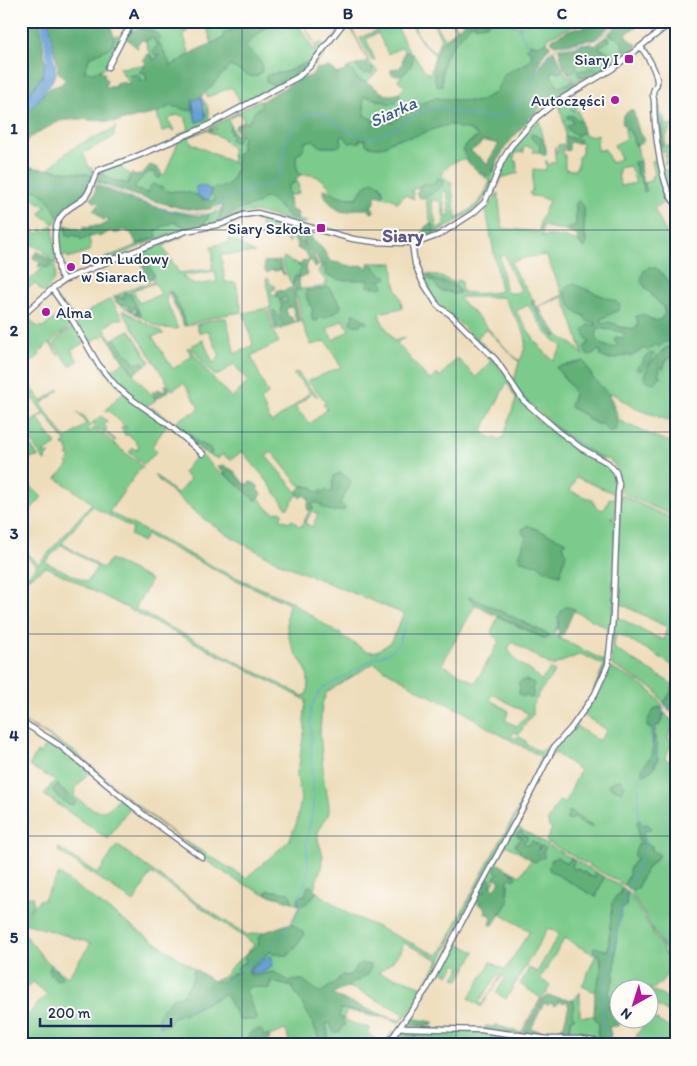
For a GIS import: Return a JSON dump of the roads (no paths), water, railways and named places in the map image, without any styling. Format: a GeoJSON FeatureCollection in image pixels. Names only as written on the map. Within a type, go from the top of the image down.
{"type":"FeatureCollection","features":[{"type":"Feature","properties":{"kind":"street"},"geometry":{"type":"LineString","coordinates":[[108,67],[134,21]]}},
{"type":"Feature","properties":{"kind":"street"},"geometry":{"type":"LineString","coordinates":[[64,280],[59,270],[55,231],[57,223],[66,210],[82,200],[90,190],[95,174],[99,170],[203,128],[298,77],[310,66],[345,21]]}},
{"type":"Feature","properties":{"kind":"street"},"geometry":{"type":"LineString","coordinates":[[21,317],[64,280],[186,231],[222,224],[243,215],[256,213],[353,239],[375,242],[412,242],[439,234],[472,214],[484,203],[511,146],[537,117],[556,102],[612,69],[673,21]]}},
{"type":"Feature","properties":{"kind":"street"},"geometry":{"type":"LineString","coordinates":[[640,47],[652,66],[657,81],[652,94],[658,148],[668,192],[676,204]]}},
{"type":"Feature","properties":{"kind":"street"},"geometry":{"type":"LineString","coordinates":[[387,1045],[428,987],[554,747],[595,694],[608,665],[613,617],[619,484],[616,472],[608,463],[581,448],[523,400],[496,360],[457,321],[438,306],[422,282],[415,264],[412,242]]}},
{"type":"Feature","properties":{"kind":"street"},"geometry":{"type":"LineString","coordinates":[[52,289],[98,364],[119,390],[169,425],[203,454]]}},
{"type":"Feature","properties":{"kind":"street"},"geometry":{"type":"LineString","coordinates":[[21,721],[50,738],[144,815],[202,857]]}},
{"type":"Feature","properties":{"kind":"street"},"geometry":{"type":"LineString","coordinates":[[400,1027],[481,1030],[548,1039],[580,1039],[604,1045]]}},
{"type":"Feature","properties":{"kind":"water"},"geometry":{"type":"Polygon","coordinates":[[[45,62],[55,62],[56,74],[21,122],[21,104],[42,77],[45,62]]]}},
{"type":"Feature","properties":{"kind":"water"},"geometry":{"type":"Polygon","coordinates":[[[201,97],[206,117],[196,122],[192,99],[195,100],[201,97]]]}},
{"type":"Feature","properties":{"kind":"water"},"geometry":{"type":"Polygon","coordinates":[[[201,185],[210,189],[209,199],[202,199],[197,194],[196,187],[201,185]]]}},
{"type":"Feature","properties":{"kind":"water"},"geometry":{"type":"Polygon","coordinates":[[[270,956],[272,963],[269,969],[250,973],[251,969],[270,956]]]}},
{"type":"Feature","properties":{"kind":"waterway"},"geometry":{"type":"LineString","coordinates":[[45,21],[51,63],[48,71]]}},
{"type":"Feature","properties":{"kind":"waterway"},"geometry":{"type":"LineString","coordinates":[[515,21],[527,45],[537,52],[543,60]]}},
{"type":"Feature","properties":{"kind":"waterway","name":"Siarka"},"geometry":{"type":"LineString","coordinates":[[21,178],[46,182],[88,180],[156,207],[186,213],[214,213],[226,198],[270,185],[280,173],[285,143],[292,129],[301,119],[313,113],[324,114],[346,130],[367,138],[397,128],[420,112],[437,107],[494,118],[506,114],[515,106],[550,51],[566,45],[589,43],[600,37],[619,21]]}},
{"type":"Feature","properties":{"kind":"waterway"},"geometry":{"type":"LineString","coordinates":[[548,57],[563,72]]}},
{"type":"Feature","properties":{"kind":"waterway"},"geometry":{"type":"LineString","coordinates":[[268,951],[288,927],[300,908],[300,895],[307,877],[306,844],[313,799],[311,710],[314,701],[321,690],[327,686],[375,658],[391,652],[399,643],[407,619]]}},
{"type":"Feature","properties":{"kind":"waterway"},"geometry":{"type":"LineString","coordinates":[[666,706],[670,703],[676,691]]}},
{"type":"Feature","properties":{"kind":"waterway"},"geometry":{"type":"LineString","coordinates":[[628,888],[646,846],[644,830],[638,814],[639,778],[657,757],[657,748],[652,746],[651,733],[662,710],[665,708]]}},
{"type":"Feature","properties":{"kind":"waterway"},"geometry":{"type":"LineString","coordinates":[[610,1041],[603,1025],[603,995],[626,891]]}},
{"type":"Feature","properties":{"kind":"waterway"},"geometry":{"type":"LineString","coordinates":[[136,1045],[149,1041],[169,1013],[197,1005],[211,995],[226,988],[230,981],[251,961],[265,956]]}},
{"type":"Feature","properties":{"kind":"waterway"},"geometry":{"type":"LineString","coordinates":[[96,1045],[102,1040],[115,1045]]}},
{"type":"Feature","properties":{"kind":"place","name":"Siary I"},"geometry":{"type":"Point","coordinates":[629,59]}},
{"type":"Feature","properties":{"kind":"place","name":"Autoczęści"},"geometry":{"type":"Point","coordinates":[615,100]}},
{"type":"Feature","properties":{"kind":"place","name":"Siary Szkoła"},"geometry":{"type":"Point","coordinates":[321,228]}},
{"type":"Feature","properties":{"kind":"place","name":"Dom Ludowy w Siarach"},"geometry":{"type":"Point","coordinates":[71,267]}},
{"type":"Feature","properties":{"kind":"place","name":"Alma"},"geometry":{"type":"Point","coordinates":[46,312]}},
{"type":"Feature","properties":{"kind":"district","name":"Siary"},"geometry":{"type":"Point","coordinates":[403,235]}}]}
